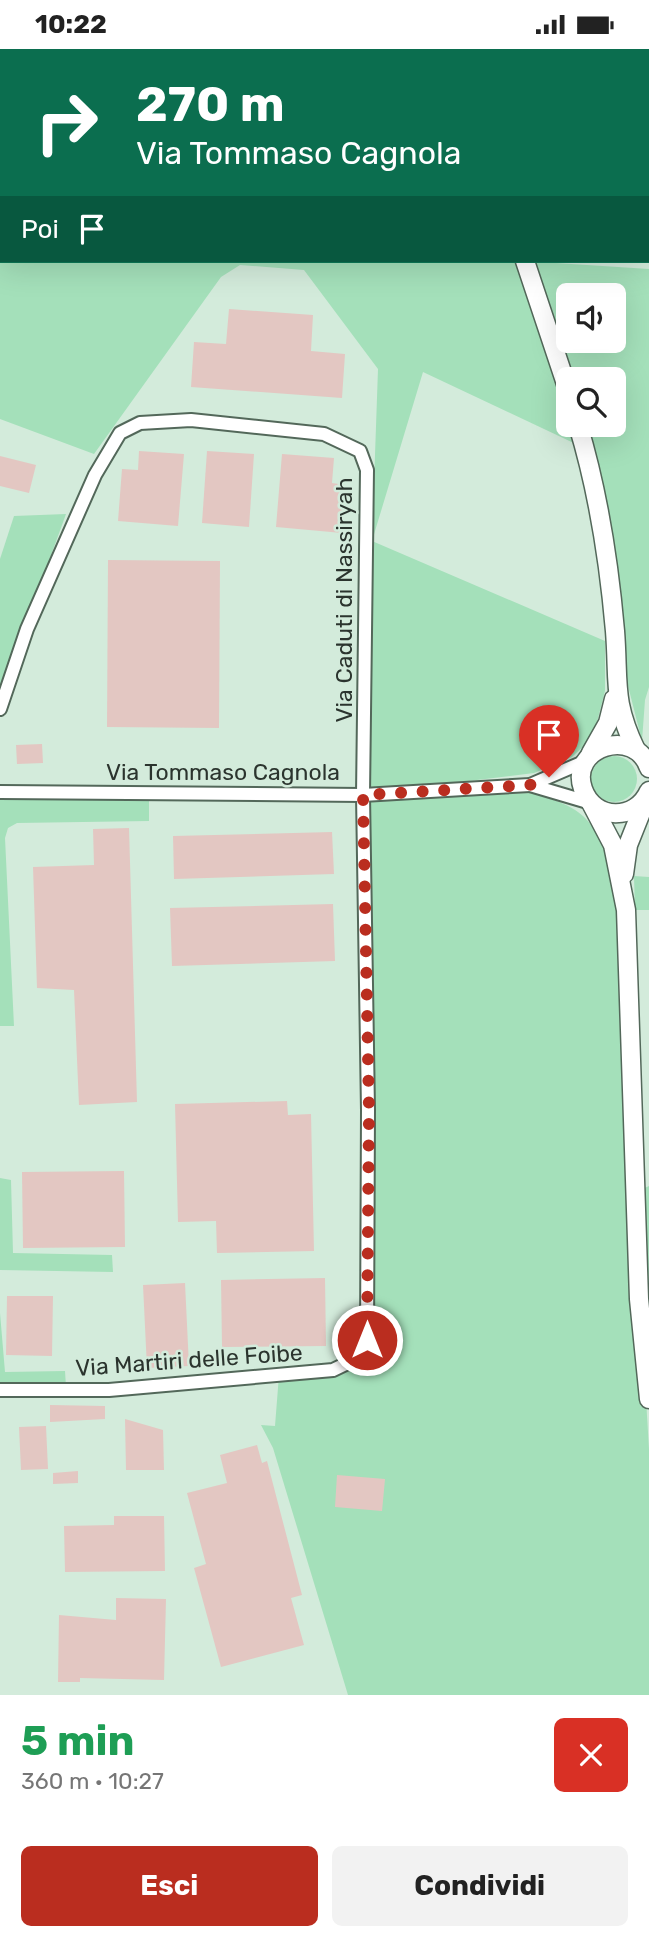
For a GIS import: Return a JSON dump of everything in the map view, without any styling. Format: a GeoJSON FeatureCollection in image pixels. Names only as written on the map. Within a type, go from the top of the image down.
{"type":"FeatureCollection","features":[{"type":"Feature","properties":{"kind":"main road"},"geometry":{"type":"LineString","coordinates":[[526,263],[560,367]]}},
{"type":"Feature","properties":{"kind":"main road"},"geometry":{"type":"LineString","coordinates":[[581,437],[596,501],[610,592],[615,631],[616,692],[622,721],[636,750],[649,768]]}},
{"type":"Feature","properties":{"kind":"main road"},"geometry":{"type":"LineString","coordinates":[[616,692],[608,723],[586,761],[582,788],[613,845],[626,910],[639,1299],[649,1399]]}},
{"type":"Feature","properties":{"kind":"main road"},"geometry":{"type":"LineString","coordinates":[[586,761],[592,754],[610,744],[622,744],[636,750]]}},
{"type":"Feature","properties":{"kind":"main road"},"geometry":{"type":"LineString","coordinates":[[591,803],[608,813],[625,813],[638,806],[648,793]]}},
{"type":"Feature","properties":{"kind":"main road"},"geometry":{"type":"LineString","coordinates":[[622,881],[628,845],[648,793]]}},
{"type":"Feature","properties":{"kind":"street","name":"Via Caduti di Nassiryah"},"geometry":{"type":"LineString","coordinates":[[0,709],[27,629],[95,475],[120,433],[140,423],[191,420],[324,434],[360,451],[367,470],[363,795]]}},
{"type":"Feature","properties":{"kind":"street","name":"Via Tommaso Cagnola"},"geometry":{"type":"LineString","coordinates":[[0,792],[363,795],[530,785],[586,761]]}},
{"type":"Feature","properties":{"kind":"street","name":"Via Tommaso Cagnola"},"geometry":{"type":"LineString","coordinates":[[530,785],[591,803]]}},
{"type":"Feature","properties":{"kind":"street","name":"Via Martiri delle Foibe"},"geometry":{"type":"LineString","coordinates":[[0,1390],[109,1391],[333,1370],[358,1358],[367,1340],[369,1110],[363,795]]}},
{"type":"Feature","properties":{"kind":"green space"},"geometry":{"type":"Polygon","coordinates":[[[0,263],[517,263],[556,376],[556,435],[423,372],[372,541],[378,369],[304,270],[240,265],[221,277],[94,454],[0,419],[0,263]]]}},
{"type":"Feature","properties":{"kind":"green space"},"geometry":{"type":"Polygon","coordinates":[[[526,263],[649,269],[649,687],[645,700],[642,741],[625,674],[586,437],[626,437],[626,367],[564,367],[559,353],[626,353],[626,283],[556,283],[556,345],[526,263]]]}},
{"type":"Feature","properties":{"kind":"green space"},"geometry":{"type":"Polygon","coordinates":[[[561,437],[577,437],[580,446],[561,437]]]}},
{"type":"Feature","properties":{"kind":"green space"},"geometry":{"type":"Polygon","coordinates":[[[66,514],[0,696],[0,559],[14,516],[66,514]]]}},
{"type":"Feature","properties":{"kind":"green space"},"geometry":{"type":"Polygon","coordinates":[[[372,541],[605,641],[605,691],[596,726],[585,745],[572,757],[534,773],[369,793],[372,541]]]}},
{"type":"Feature","properties":{"kind":"green space"},"geometry":{"type":"Polygon","coordinates":[[[614,756],[630,763],[637,779],[630,795],[614,802],[598,795],[591,779],[598,763],[614,756]]]}},
{"type":"Feature","properties":{"kind":"green space"},"geometry":{"type":"Polygon","coordinates":[[[531,793],[567,805],[588,821],[602,844],[615,879],[649,1449],[649,1695],[348,1695],[273,1448],[261,1425],[275,1426],[279,1375],[344,1372],[361,1361],[369,797],[531,793]]]}},
{"type":"Feature","properties":{"kind":"green space"},"geometry":{"type":"Polygon","coordinates":[[[149,796],[149,821],[17,823],[8,828],[5,838],[14,1026],[0,1026],[0,799],[149,796]]]}},
{"type":"Feature","properties":{"kind":"green space"},"geometry":{"type":"Polygon","coordinates":[[[634,876],[649,877],[649,910],[635,910],[634,876]]]}},
{"type":"Feature","properties":{"kind":"green space"},"geometry":{"type":"Polygon","coordinates":[[[0,1178],[11,1180],[13,1253],[112,1255],[113,1272],[0,1270],[0,1178]]]}},
{"type":"Feature","properties":{"kind":"green space"},"geometry":{"type":"Polygon","coordinates":[[[649,1186],[649,1399],[636,1192],[649,1186]]]}},
{"type":"Feature","properties":{"kind":"green space"},"geometry":{"type":"Polygon","coordinates":[[[0,1313],[5,1372],[65,1371],[66,1387],[0,1387],[0,1313]]]}},
{"type":"Feature","properties":{"kind":"building"},"geometry":{"type":"Polygon","coordinates":[[[229,309],[313,315],[311,351],[345,354],[342,398],[191,387],[194,342],[226,344],[229,309]]]}},
{"type":"Feature","properties":{"kind":"building"},"geometry":{"type":"Polygon","coordinates":[[[139,451],[184,454],[178,526],[118,521],[122,469],[138,470],[139,451]]]}},
{"type":"Feature","properties":{"kind":"building"},"geometry":{"type":"Polygon","coordinates":[[[207,451],[254,454],[249,527],[202,523],[207,451]]]}},
{"type":"Feature","properties":{"kind":"building"},"geometry":{"type":"Polygon","coordinates":[[[282,454],[334,458],[332,483],[346,485],[342,533],[276,527],[282,454]]]}},
{"type":"Feature","properties":{"kind":"building"},"geometry":{"type":"Polygon","coordinates":[[[0,456],[36,465],[29,493],[0,486],[0,456]]]}},
{"type":"Feature","properties":{"kind":"building"},"geometry":{"type":"Polygon","coordinates":[[[108,560],[220,561],[219,728],[107,727],[108,560]]]}},
{"type":"Feature","properties":{"kind":"building"},"geometry":{"type":"Polygon","coordinates":[[[42,744],[43,763],[17,764],[16,745],[42,744]]]}},
{"type":"Feature","properties":{"kind":"building"},"geometry":{"type":"Polygon","coordinates":[[[129,828],[137,1102],[79,1105],[74,990],[37,988],[33,867],[94,865],[93,829],[129,828]]]}},
{"type":"Feature","properties":{"kind":"building"},"geometry":{"type":"Polygon","coordinates":[[[332,832],[334,874],[174,879],[173,836],[332,832]]]}},
{"type":"Feature","properties":{"kind":"building"},"geometry":{"type":"Polygon","coordinates":[[[333,904],[335,961],[172,966],[170,908],[333,904]]]}},
{"type":"Feature","properties":{"kind":"building"},"geometry":{"type":"Polygon","coordinates":[[[287,1101],[288,1115],[311,1114],[314,1251],[217,1253],[216,1221],[178,1222],[175,1104],[287,1101]]]}},
{"type":"Feature","properties":{"kind":"building"},"geometry":{"type":"Polygon","coordinates":[[[124,1171],[125,1247],[23,1248],[22,1172],[124,1171]]]}},
{"type":"Feature","properties":{"kind":"building"},"geometry":{"type":"Polygon","coordinates":[[[325,1278],[326,1346],[222,1347],[221,1280],[325,1278]]]}},
{"type":"Feature","properties":{"kind":"building"},"geometry":{"type":"Polygon","coordinates":[[[185,1283],[189,1366],[147,1368],[143,1285],[185,1283]]]}},
{"type":"Feature","properties":{"kind":"building"},"geometry":{"type":"Polygon","coordinates":[[[7,1296],[53,1296],[52,1356],[6,1355],[7,1296]]]}},
{"type":"Feature","properties":{"kind":"building"},"geometry":{"type":"Polygon","coordinates":[[[50,1405],[105,1406],[105,1419],[50,1422],[50,1405]]]}},
{"type":"Feature","properties":{"kind":"building"},"geometry":{"type":"Polygon","coordinates":[[[125,1419],[163,1430],[164,1470],[126,1470],[125,1419]]]}},
{"type":"Feature","properties":{"kind":"building"},"geometry":{"type":"Polygon","coordinates":[[[46,1426],[48,1469],[21,1470],[19,1427],[46,1426]]]}},
{"type":"Feature","properties":{"kind":"building"},"geometry":{"type":"Polygon","coordinates":[[[257,1445],[262,1463],[267,1461],[302,1595],[291,1598],[304,1645],[221,1667],[194,1568],[206,1564],[187,1493],[227,1483],[220,1455],[257,1445]]]}},
{"type":"Feature","properties":{"kind":"building"},"geometry":{"type":"Polygon","coordinates":[[[78,1471],[78,1483],[53,1484],[53,1473],[78,1471]]]}},
{"type":"Feature","properties":{"kind":"building"},"geometry":{"type":"Polygon","coordinates":[[[337,1475],[385,1479],[382,1511],[335,1507],[337,1475]]]}},
{"type":"Feature","properties":{"kind":"building"},"geometry":{"type":"Polygon","coordinates":[[[114,1516],[164,1516],[165,1571],[65,1572],[64,1526],[114,1525],[114,1516]]]}},
{"type":"Feature","properties":{"kind":"building"},"geometry":{"type":"Polygon","coordinates":[[[116,1598],[166,1599],[164,1680],[80,1678],[80,1682],[58,1682],[59,1615],[116,1620],[116,1598]]]}},
{"type":"Feature","properties":{"kind":"route"},"geometry":{"type":"LineString","coordinates":[[367,1340],[369,1110],[363,795],[530,785],[549,777]]}}]}
